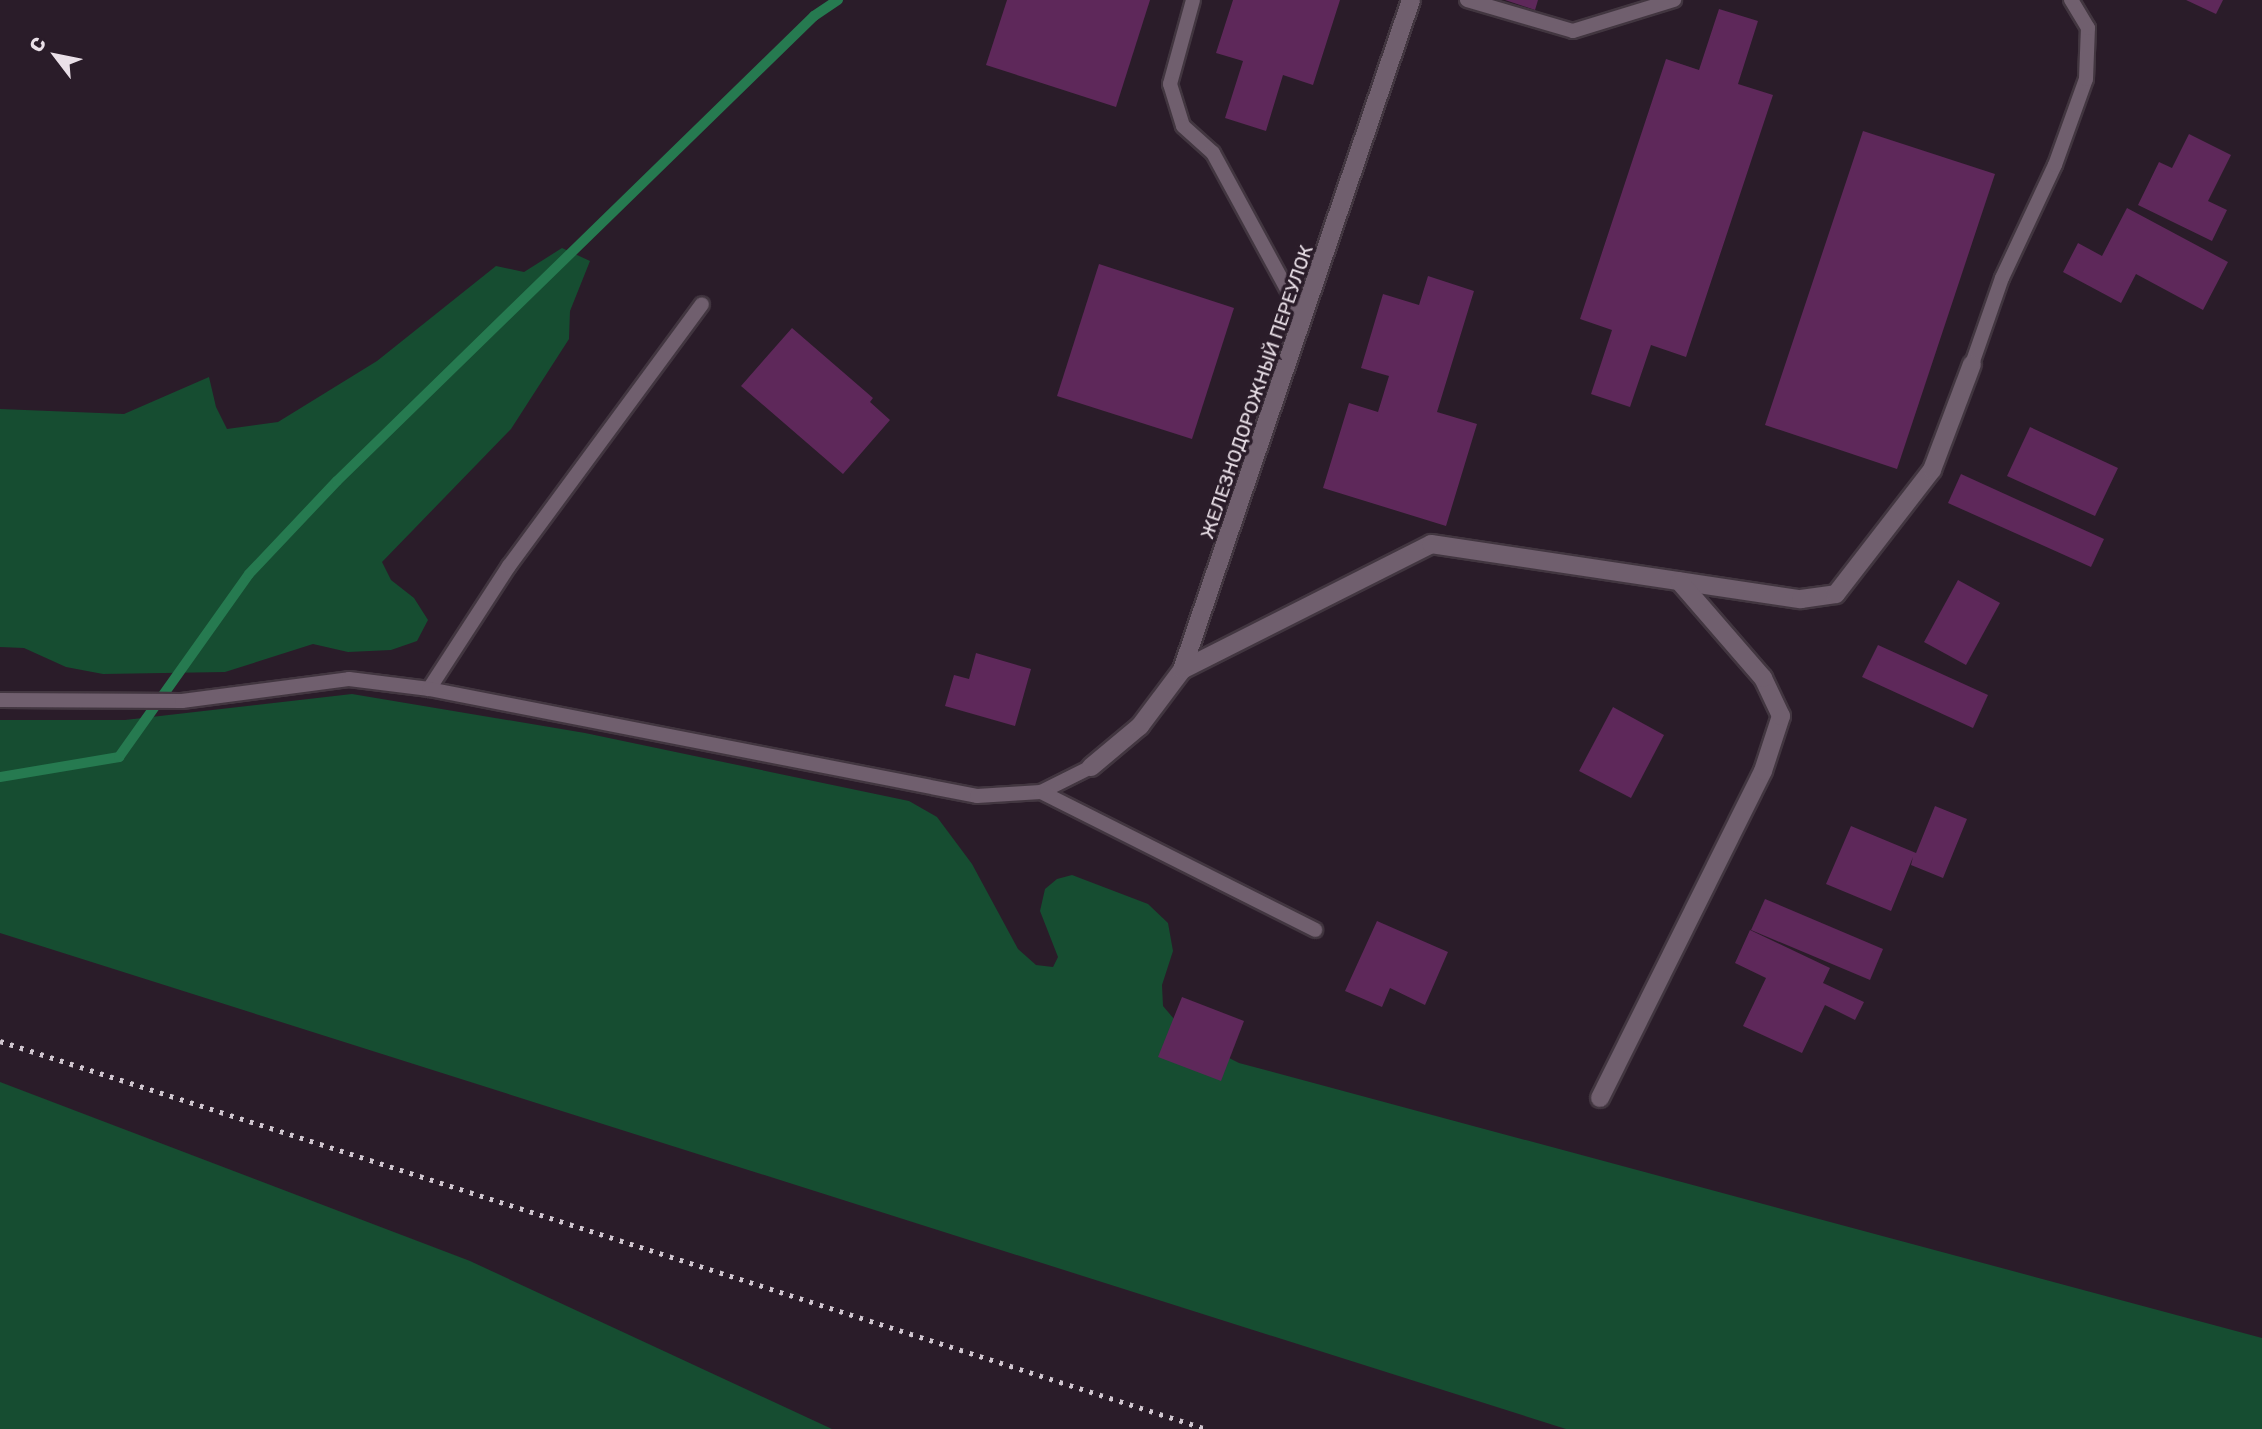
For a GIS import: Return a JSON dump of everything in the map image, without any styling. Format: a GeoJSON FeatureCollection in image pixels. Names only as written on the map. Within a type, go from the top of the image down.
{"type":"FeatureCollection","features":[{"type":"Feature","properties":{"kind":"street","name":"ЖЕЛЕЗНОДОРОЖНЫЙ ПЕРЕУЛОК"},"geometry":{"type":"LineString","coordinates":[[1091,767],[1140,726],[1182,670],[1411,0]]}},
{"type":"Feature","properties":{"kind":"street"},"geometry":{"type":"LineString","coordinates":[[1182,670],[1431,544],[1801,599],[1836,594],[1932,470],[1972,364]]}},
{"type":"Feature","properties":{"kind":"street"},"geometry":{"type":"LineString","coordinates":[[1600,1098],[1763,771],[1781,716],[1763,678],[1679,581]]}},
{"type":"Feature","properties":{"kind":"lane"},"geometry":{"type":"LineString","coordinates":[[1193,0],[1170,84],[1183,126],[1213,153],[1303,319]]}},
{"type":"Feature","properties":{"kind":"lane"},"geometry":{"type":"LineString","coordinates":[[1467,0],[1573,31],[1675,0]]}},
{"type":"Feature","properties":{"kind":"lane"},"geometry":{"type":"LineString","coordinates":[[1972,364],[2001,278],[2055,165],[2086,79],[2088,28],[2071,0]]}},
{"type":"Feature","properties":{"kind":"lane"},"geometry":{"type":"LineString","coordinates":[[429,689],[509,566],[702,304]]}},
{"type":"Feature","properties":{"kind":"lane"},"geometry":{"type":"LineString","coordinates":[[0,700],[182,701],[349,679],[429,689],[977,796],[1041,792],[1091,767]]}},
{"type":"Feature","properties":{"kind":"lane"},"geometry":{"type":"LineString","coordinates":[[1041,792],[1315,930]]}},
{"type":"Feature","properties":{"kind":"green space"},"geometry":{"type":"Polygon","coordinates":[[[562,248],[590,261],[570,311],[569,339],[511,429],[382,562],[391,580],[414,598],[428,620],[417,641],[391,650],[348,652],[313,644],[225,672],[103,674],[66,667],[24,648],[0,647],[0,409],[124,414],[209,377],[216,407],[227,429],[278,422],[377,361],[496,266],[524,272],[562,248]]]}},
{"type":"Feature","properties":{"kind":"green space"},"geometry":{"type":"Polygon","coordinates":[[[352,694],[585,733],[909,801],[937,817],[972,864],[1018,949],[1036,965],[1053,967],[1058,957],[1040,911],[1045,889],[1057,879],[1072,875],[1148,904],[1168,923],[1173,951],[1162,985],[1163,1006],[1191,1039],[1239,1063],[2262,1338],[2262,1429],[1566,1429],[0,933],[0,720],[125,720],[352,694]]]}},
{"type":"Feature","properties":{"kind":"green space"},"geometry":{"type":"Polygon","coordinates":[[[0,1082],[470,1261],[832,1429],[0,1429],[0,1082]]]}},
{"type":"Feature","properties":{"kind":"building"},"geometry":{"type":"Polygon","coordinates":[[[1007,0],[1150,0],[1116,107],[986,65],[1007,0]]]}},
{"type":"Feature","properties":{"kind":"building"},"geometry":{"type":"Polygon","coordinates":[[[1233,0],[1340,0],[1313,85],[1283,75],[1266,131],[1225,118],[1243,61],[1216,53],[1233,0]]]}},
{"type":"Feature","properties":{"kind":"building"},"geometry":{"type":"Polygon","coordinates":[[[1505,0],[1538,0],[1535,10],[1505,0]]]}},
{"type":"Feature","properties":{"kind":"building"},"geometry":{"type":"Polygon","coordinates":[[[2186,0],[2223,0],[2216,14],[2186,0]]]}},
{"type":"Feature","properties":{"kind":"building"},"geometry":{"type":"Polygon","coordinates":[[[1719,9],[1758,21],[1738,84],[1773,95],[1686,357],[1651,345],[1630,407],[1591,394],[1612,330],[1580,319],[1666,59],[1699,70],[1719,9]]]}},
{"type":"Feature","properties":{"kind":"building"},"geometry":{"type":"Polygon","coordinates":[[[1863,131],[1995,174],[1897,469],[1765,425],[1863,131]]]}},
{"type":"Feature","properties":{"kind":"building"},"geometry":{"type":"Polygon","coordinates":[[[2189,134],[2231,155],[2208,201],[2227,210],[2212,241],[2138,205],[2159,162],[2172,168],[2189,134]]]}},
{"type":"Feature","properties":{"kind":"building"},"geometry":{"type":"Polygon","coordinates":[[[2127,208],[2228,262],[2203,310],[2136,274],[2121,303],[2063,272],[2078,243],[2102,256],[2127,208]]]}},
{"type":"Feature","properties":{"kind":"building"},"geometry":{"type":"Polygon","coordinates":[[[1099,264],[1234,308],[1192,439],[1057,396],[1099,264]]]}},
{"type":"Feature","properties":{"kind":"building"},"geometry":{"type":"Polygon","coordinates":[[[1428,276],[1474,291],[1437,412],[1477,424],[1446,526],[1323,488],[1349,403],[1378,412],[1389,376],[1361,368],[1383,294],[1419,305],[1428,276]]]}},
{"type":"Feature","properties":{"kind":"building"},"geometry":{"type":"Polygon","coordinates":[[[792,328],[873,398],[870,402],[890,420],[843,474],[741,386],[792,328]]]}},
{"type":"Feature","properties":{"kind":"building"},"geometry":{"type":"Polygon","coordinates":[[[2030,427],[2118,468],[2095,516],[2007,476],[2030,427]]]}},
{"type":"Feature","properties":{"kind":"building"},"geometry":{"type":"Polygon","coordinates":[[[1961,474],[2104,539],[2091,567],[1948,503],[1961,474]]]}},
{"type":"Feature","properties":{"kind":"building"},"geometry":{"type":"Polygon","coordinates":[[[1958,580],[2000,603],[1966,665],[1924,642],[1958,580]]]}},
{"type":"Feature","properties":{"kind":"building"},"geometry":{"type":"Polygon","coordinates":[[[1878,645],[1988,695],[1973,728],[1862,677],[1878,645]]]}},
{"type":"Feature","properties":{"kind":"building"},"geometry":{"type":"Polygon","coordinates":[[[976,653],[1031,669],[1015,726],[945,706],[954,675],[969,679],[976,653]]]}},
{"type":"Feature","properties":{"kind":"building"},"geometry":{"type":"Polygon","coordinates":[[[1613,707],[1664,735],[1631,798],[1579,771],[1613,707]]]}},
{"type":"Feature","properties":{"kind":"building"},"geometry":{"type":"Polygon","coordinates":[[[1935,806],[1967,819],[1943,878],[1911,865],[1913,857],[1891,911],[1826,884],[1851,826],[1916,853],[1935,806]]]}},
{"type":"Feature","properties":{"kind":"building"},"geometry":{"type":"Polygon","coordinates":[[[1765,899],[1883,949],[1870,980],[1751,930],[1765,899]]]}},
{"type":"Feature","properties":{"kind":"building"},"geometry":{"type":"Polygon","coordinates":[[[1377,921],[1448,952],[1425,1005],[1390,988],[1382,1007],[1345,991],[1377,921]]]}},
{"type":"Feature","properties":{"kind":"building"},"geometry":{"type":"Polygon","coordinates":[[[1750,930],[1830,968],[1823,983],[1864,1002],[1855,1020],[1825,1005],[1802,1053],[1743,1026],[1766,978],[1735,963],[1750,930]]]}},
{"type":"Feature","properties":{"kind":"building"},"geometry":{"type":"Polygon","coordinates":[[[1182,997],[1244,1021],[1221,1081],[1158,1057],[1182,997]]]}},
{"type":"Feature","properties":{"kind":"waterway"},"geometry":{"type":"LineString","coordinates":[[0,777],[119,757],[249,574],[337,481],[814,16],[838,0]]}},
{"type":"Feature","properties":{"kind":"railway"},"geometry":{"type":"LineString","coordinates":[[0,1041],[1206,1429]]}}]}
